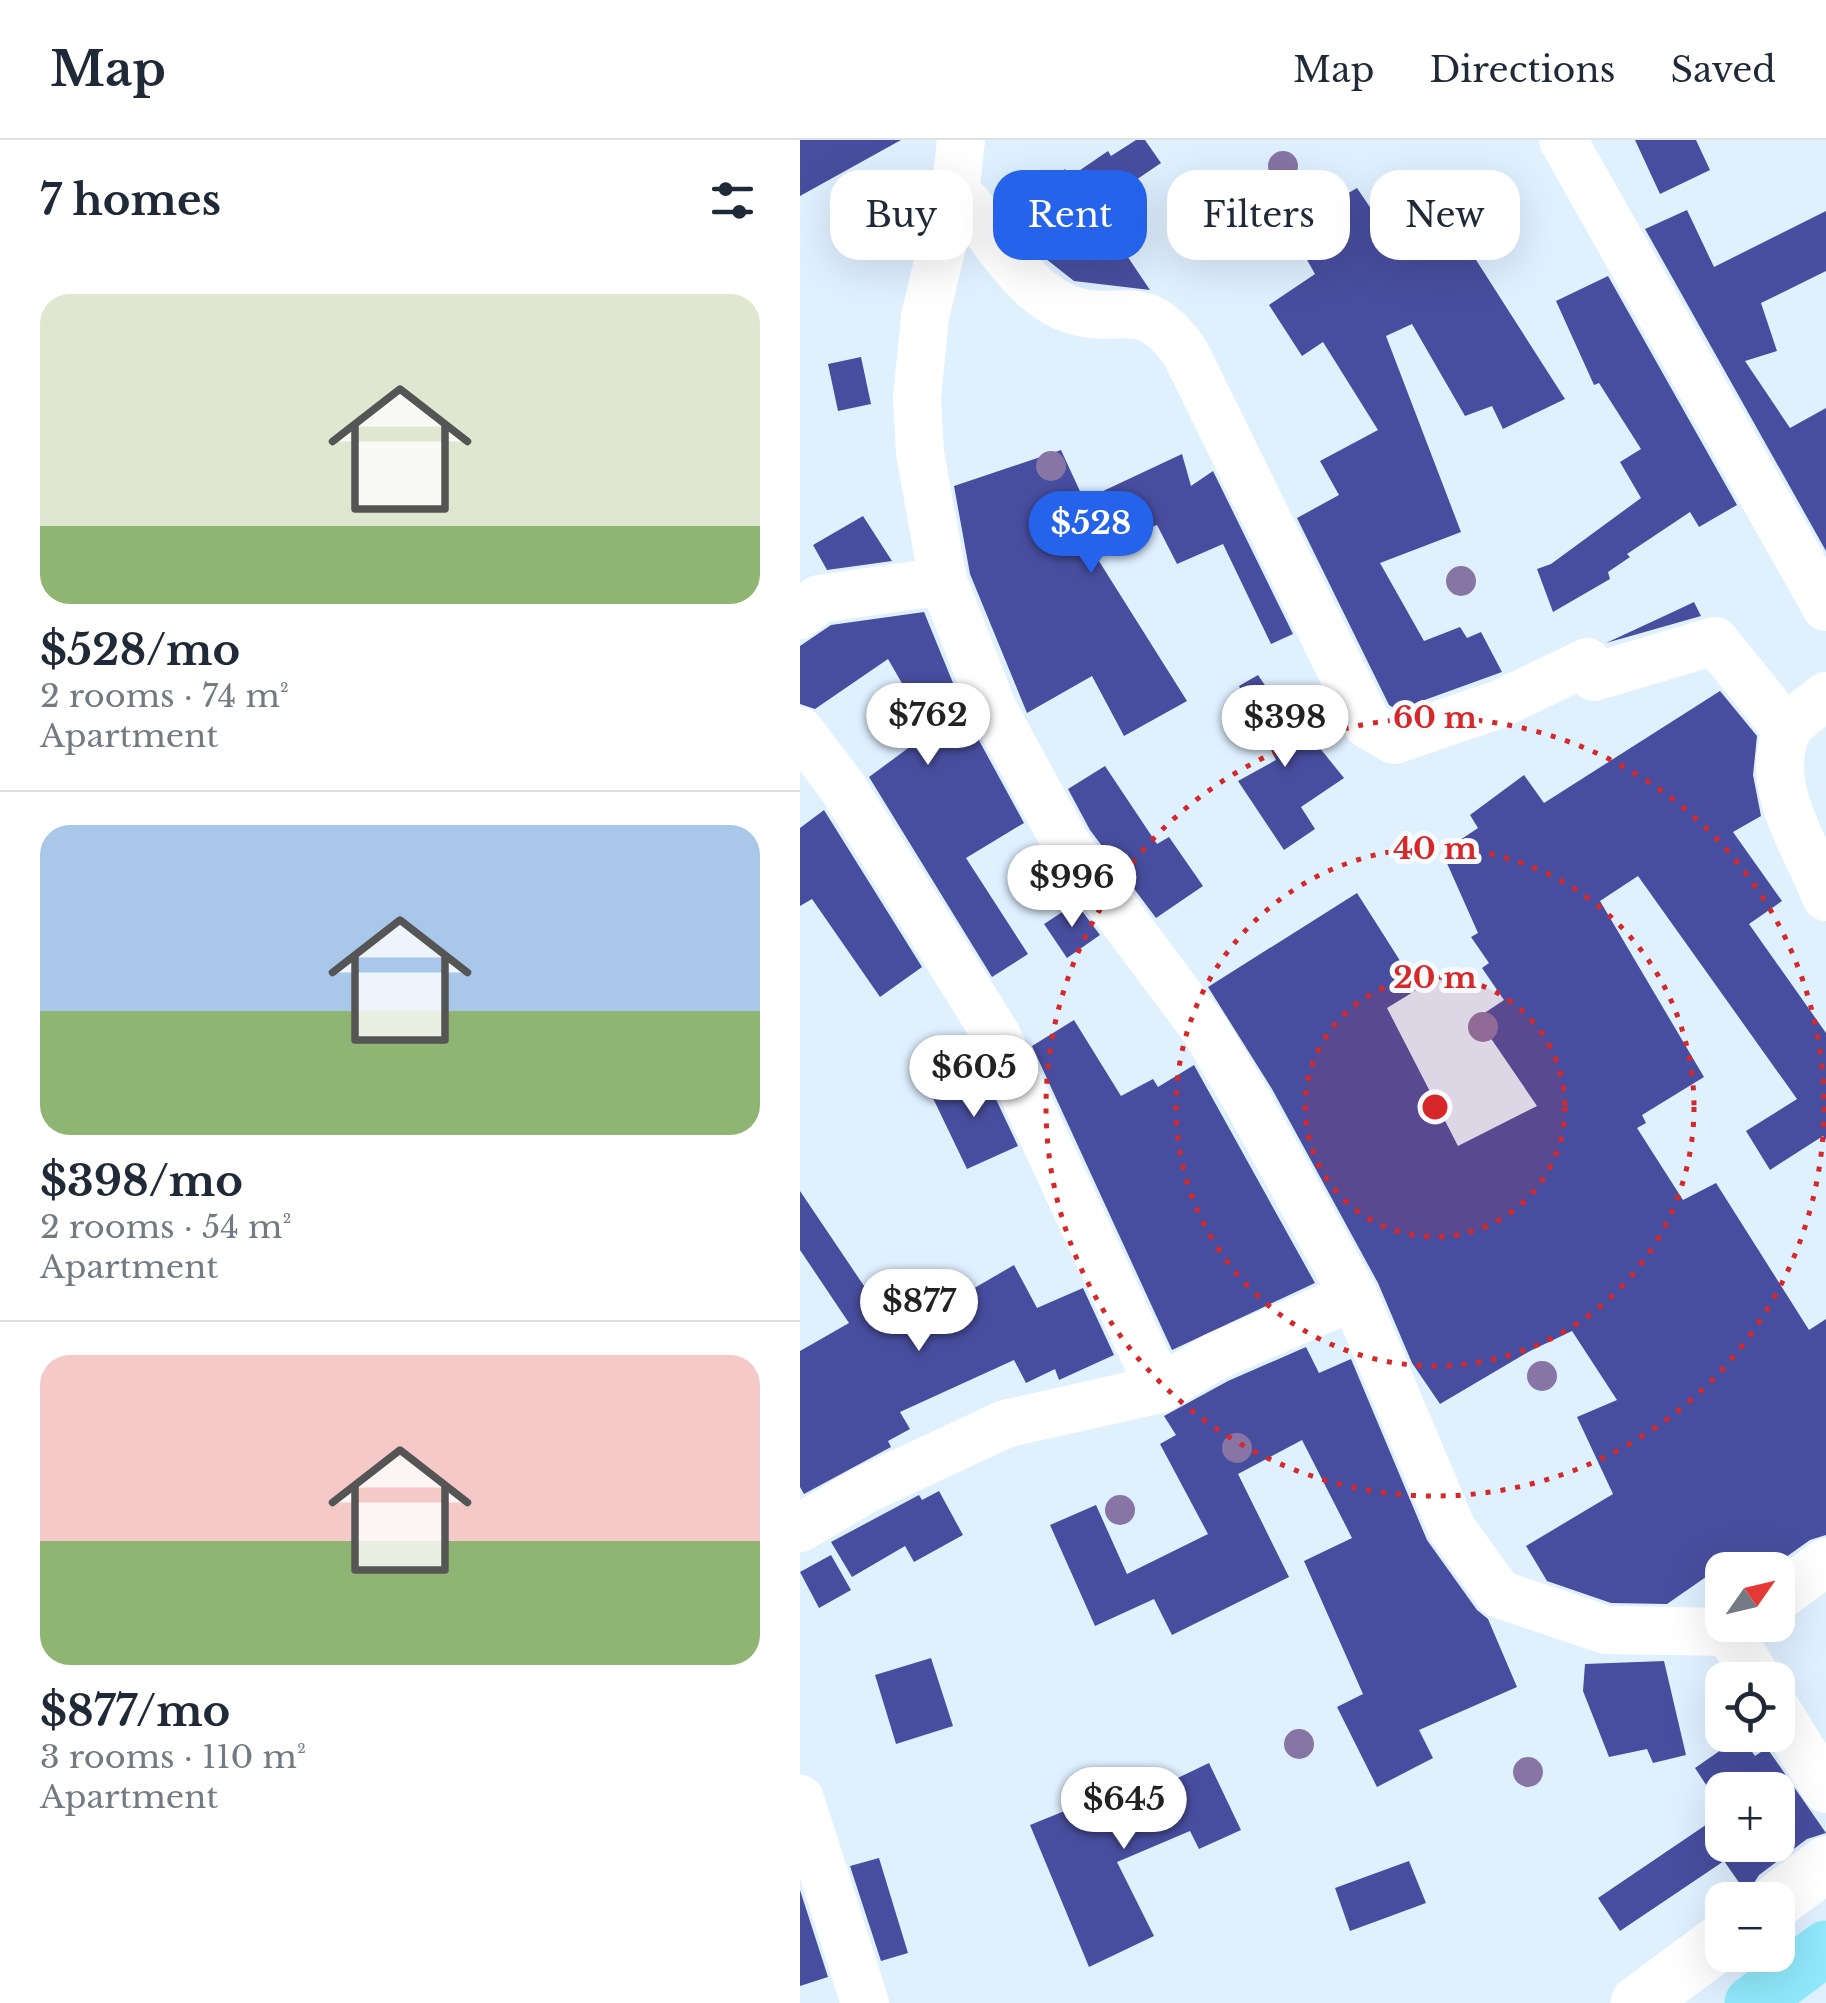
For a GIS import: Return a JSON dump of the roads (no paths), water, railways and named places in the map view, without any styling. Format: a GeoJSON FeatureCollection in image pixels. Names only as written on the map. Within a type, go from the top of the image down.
{"type":"FeatureCollection","features":[{"type":"Feature","properties":{"kind":"main road"},"geometry":{"type":"LineString","coordinates":[[1752,2003],[1826,1948]]}},
{"type":"Feature","properties":{"kind":"street"},"geometry":{"type":"LineString","coordinates":[[956,170],[961,140]]}},
{"type":"Feature","properties":{"kind":"street"},"geometry":{"type":"LineString","coordinates":[[1563,140],[1826,607]]}},
{"type":"Feature","properties":{"kind":"street"},"geometry":{"type":"LineString","coordinates":[[973,211],[1021,274],[1063,306],[1146,316],[1166,324],[1186,354],[1368,725],[1394,740],[1500,704],[1587,662],[1594,677],[1714,641],[1787,730]]}},
{"type":"Feature","properties":{"kind":"street"},"geometry":{"type":"LineString","coordinates":[[939,260],[926,317],[917,398],[920,453],[943,581],[993,709],[1066,844],[1206,1032],[1354,1296],[1452,1529],[1499,1594],[1606,1630],[1705,1629]]}},
{"type":"Feature","properties":{"kind":"street"},"geometry":{"type":"LineString","coordinates":[[800,615],[818,599],[943,581]]}},
{"type":"Feature","properties":{"kind":"street"},"geometry":{"type":"LineString","coordinates":[[1826,696],[1787,730],[1778,769],[1785,802],[1826,897]]}},
{"type":"Feature","properties":{"kind":"street"},"geometry":{"type":"LineString","coordinates":[[800,731],[844,788],[997,1036],[1160,1389]]}},
{"type":"Feature","properties":{"kind":"street"},"geometry":{"type":"LineString","coordinates":[[800,1528],[866,1489],[1005,1424],[1160,1389],[1216,1356],[1354,1296]]}},
{"type":"Feature","properties":{"kind":"street"},"geometry":{"type":"LineString","coordinates":[[1795,1585],[1826,1562]]}},
{"type":"Feature","properties":{"kind":"street"},"geometry":{"type":"LineString","coordinates":[[1795,1739],[1826,1789]]}},
{"type":"Feature","properties":{"kind":"street"},"geometry":{"type":"LineString","coordinates":[[800,1798],[865,2003]]}},
{"type":"Feature","properties":{"kind":"street"},"geometry":{"type":"LineString","coordinates":[[1795,1887],[1826,1864]]}},
{"type":"Feature","properties":{"kind":"street"},"geometry":{"type":"LineString","coordinates":[[1638,2003],[1705,1954]]}}]}
